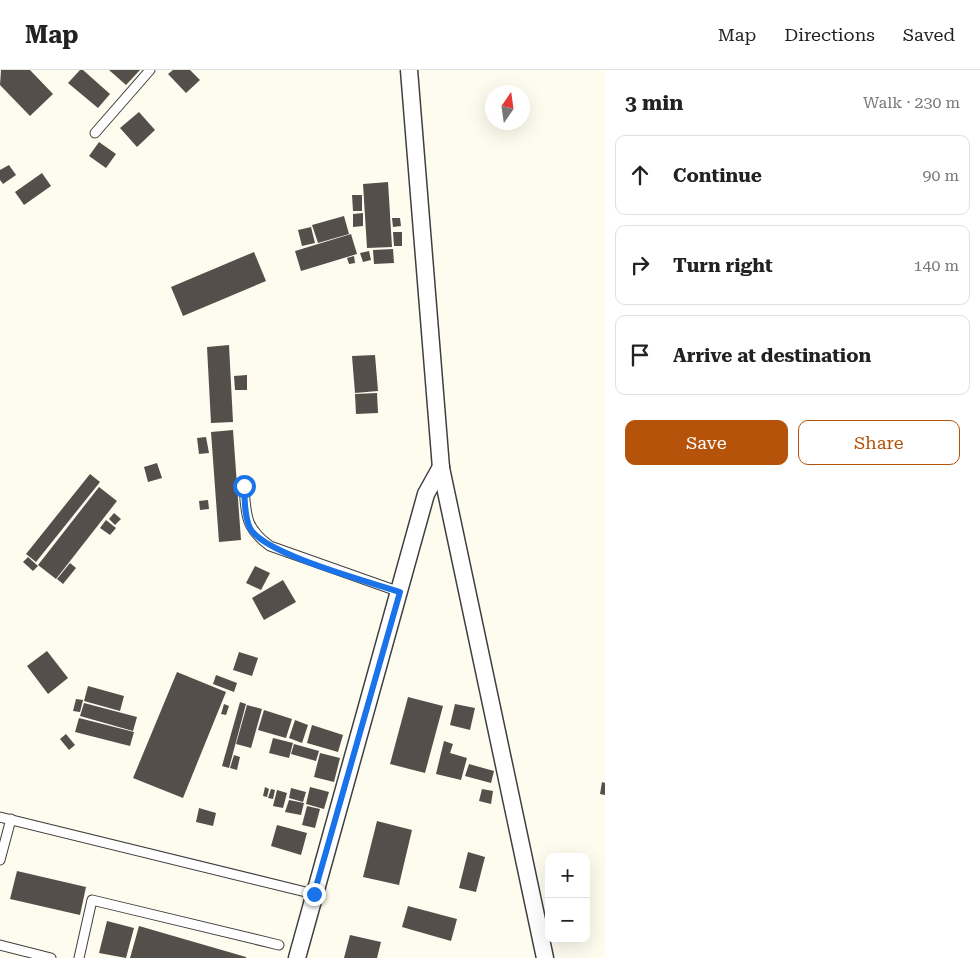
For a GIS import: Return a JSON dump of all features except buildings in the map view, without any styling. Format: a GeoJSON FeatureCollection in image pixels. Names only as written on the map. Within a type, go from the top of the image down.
{"type":"FeatureCollection","features":[{"type":"Feature","properties":{"kind":"street"},"geometry":{"type":"LineString","coordinates":[[409,70],[441,467],[545,958]]}},
{"type":"Feature","properties":{"kind":"street"},"geometry":{"type":"LineString","coordinates":[[297,958],[426,494],[441,467]]}},
{"type":"Feature","properties":{"kind":"lane"},"geometry":{"type":"LineString","coordinates":[[95,133],[150,70]]}},
{"type":"Feature","properties":{"kind":"lane"},"geometry":{"type":"LineString","coordinates":[[244,486],[246,515],[250,528],[256,536],[270,546],[302,559],[400,592]]}},
{"type":"Feature","properties":{"kind":"lane"},"geometry":{"type":"LineString","coordinates":[[0,817],[314,894]]}},
{"type":"Feature","properties":{"kind":"lane"},"geometry":{"type":"LineString","coordinates":[[0,860],[11,819]]}},
{"type":"Feature","properties":{"kind":"lane"},"geometry":{"type":"LineString","coordinates":[[79,958],[92,900],[279,945]]}},
{"type":"Feature","properties":{"kind":"lane"},"geometry":{"type":"LineString","coordinates":[[0,945],[51,958]]}},
{"type":"Feature","properties":{"kind":"route"},"geometry":{"type":"LineString","coordinates":[[244,486],[246,515],[250,528],[256,536],[270,546],[302,559],[400,592],[314,894]]}}]}
